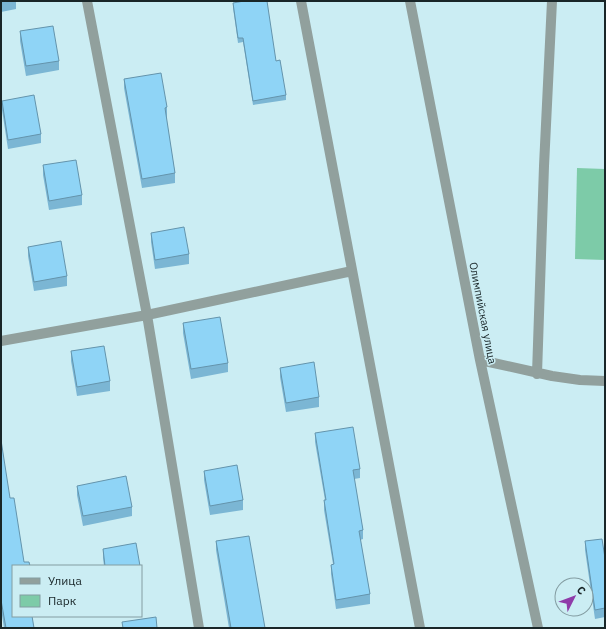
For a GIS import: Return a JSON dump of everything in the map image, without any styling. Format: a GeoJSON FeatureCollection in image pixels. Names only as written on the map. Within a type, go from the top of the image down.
{"type":"FeatureCollection","features":[{"type":"Feature","properties":{"kind":"street"},"geometry":{"type":"LineString","coordinates":[[88,1],[147,315],[199,628]]}},
{"type":"Feature","properties":{"kind":"street"},"geometry":{"type":"LineString","coordinates":[[301,1],[420,628]]}},
{"type":"Feature","properties":{"kind":"street","name":"Олимпийская улица"},"geometry":{"type":"LineString","coordinates":[[410,1],[480,360],[538,628]]}},
{"type":"Feature","properties":{"kind":"street"},"geometry":{"type":"LineString","coordinates":[[537,374],[544,158],[552,1]]}},
{"type":"Feature","properties":{"kind":"street"},"geometry":{"type":"LineString","coordinates":[[1,341],[147,315],[352,271]]}},
{"type":"Feature","properties":{"kind":"street"},"geometry":{"type":"LineString","coordinates":[[480,360],[537,374],[572,379],[605,381]]}},
{"type":"Feature","properties":{"kind":"green space"},"geometry":{"type":"Polygon","coordinates":[[[577,168],[605,169],[605,260],[575,259],[577,168]]]}},
{"type":"Feature","properties":{"kind":"building"},"geometry":{"type":"Polygon","coordinates":[[[244,1],[267,1],[276,61],[280,60],[286,95],[253,101],[243,38],[238,38],[233,3],[244,1]]]}},
{"type":"Feature","properties":{"kind":"building"},"geometry":{"type":"Polygon","coordinates":[[[53,26],[59,61],[26,66],[20,31],[53,26]]]}},
{"type":"Feature","properties":{"kind":"building"},"geometry":{"type":"Polygon","coordinates":[[[161,73],[167,107],[165,108],[175,173],[142,179],[124,79],[161,73]]]}},
{"type":"Feature","properties":{"kind":"building"},"geometry":{"type":"Polygon","coordinates":[[[34,95],[41,134],[8,140],[2,101],[34,95]]]}},
{"type":"Feature","properties":{"kind":"building"},"geometry":{"type":"Polygon","coordinates":[[[76,160],[82,195],[49,201],[43,165],[76,160]]]}},
{"type":"Feature","properties":{"kind":"building"},"geometry":{"type":"Polygon","coordinates":[[[184,227],[189,254],[155,260],[151,233],[184,227]]]}},
{"type":"Feature","properties":{"kind":"building"},"geometry":{"type":"Polygon","coordinates":[[[61,241],[67,276],[34,282],[28,247],[61,241]]]}},
{"type":"Feature","properties":{"kind":"building"},"geometry":{"type":"Polygon","coordinates":[[[220,317],[228,363],[191,369],[183,323],[220,317]]]}},
{"type":"Feature","properties":{"kind":"building"},"geometry":{"type":"Polygon","coordinates":[[[104,346],[110,381],[77,387],[71,351],[104,346]]]}},
{"type":"Feature","properties":{"kind":"building"},"geometry":{"type":"Polygon","coordinates":[[[314,362],[319,397],[286,403],[280,368],[314,362]]]}},
{"type":"Feature","properties":{"kind":"building"},"geometry":{"type":"Polygon","coordinates":[[[353,427],[360,469],[353,470],[363,530],[359,531],[370,594],[336,600],[331,565],[334,564],[324,500],[326,500],[315,433],[353,427]]]}},
{"type":"Feature","properties":{"kind":"building"},"geometry":{"type":"Polygon","coordinates":[[[1,440],[10,498],[14,498],[24,562],[29,562],[30,565],[12,565],[12,617],[32,617],[34,628],[6,628],[1,600],[1,440]]]}},
{"type":"Feature","properties":{"kind":"building"},"geometry":{"type":"Polygon","coordinates":[[[237,465],[243,500],[210,506],[204,471],[237,465]]]}},
{"type":"Feature","properties":{"kind":"building"},"geometry":{"type":"Polygon","coordinates":[[[126,476],[132,507],[83,516],[77,486],[126,476]]]}},
{"type":"Feature","properties":{"kind":"building"},"geometry":{"type":"Polygon","coordinates":[[[249,536],[265,628],[231,628],[216,541],[249,536]]]}},
{"type":"Feature","properties":{"kind":"building"},"geometry":{"type":"Polygon","coordinates":[[[602,539],[605,558],[605,608],[595,610],[594,577],[590,577],[585,541],[602,539]]]}},
{"type":"Feature","properties":{"kind":"building"},"geometry":{"type":"Polygon","coordinates":[[[136,543],[140,565],[105,565],[103,549],[136,543]]]}},
{"type":"Feature","properties":{"kind":"building"},"geometry":{"type":"Polygon","coordinates":[[[156,617],[157,628],[123,628],[122,622],[156,617]]]}}]}
